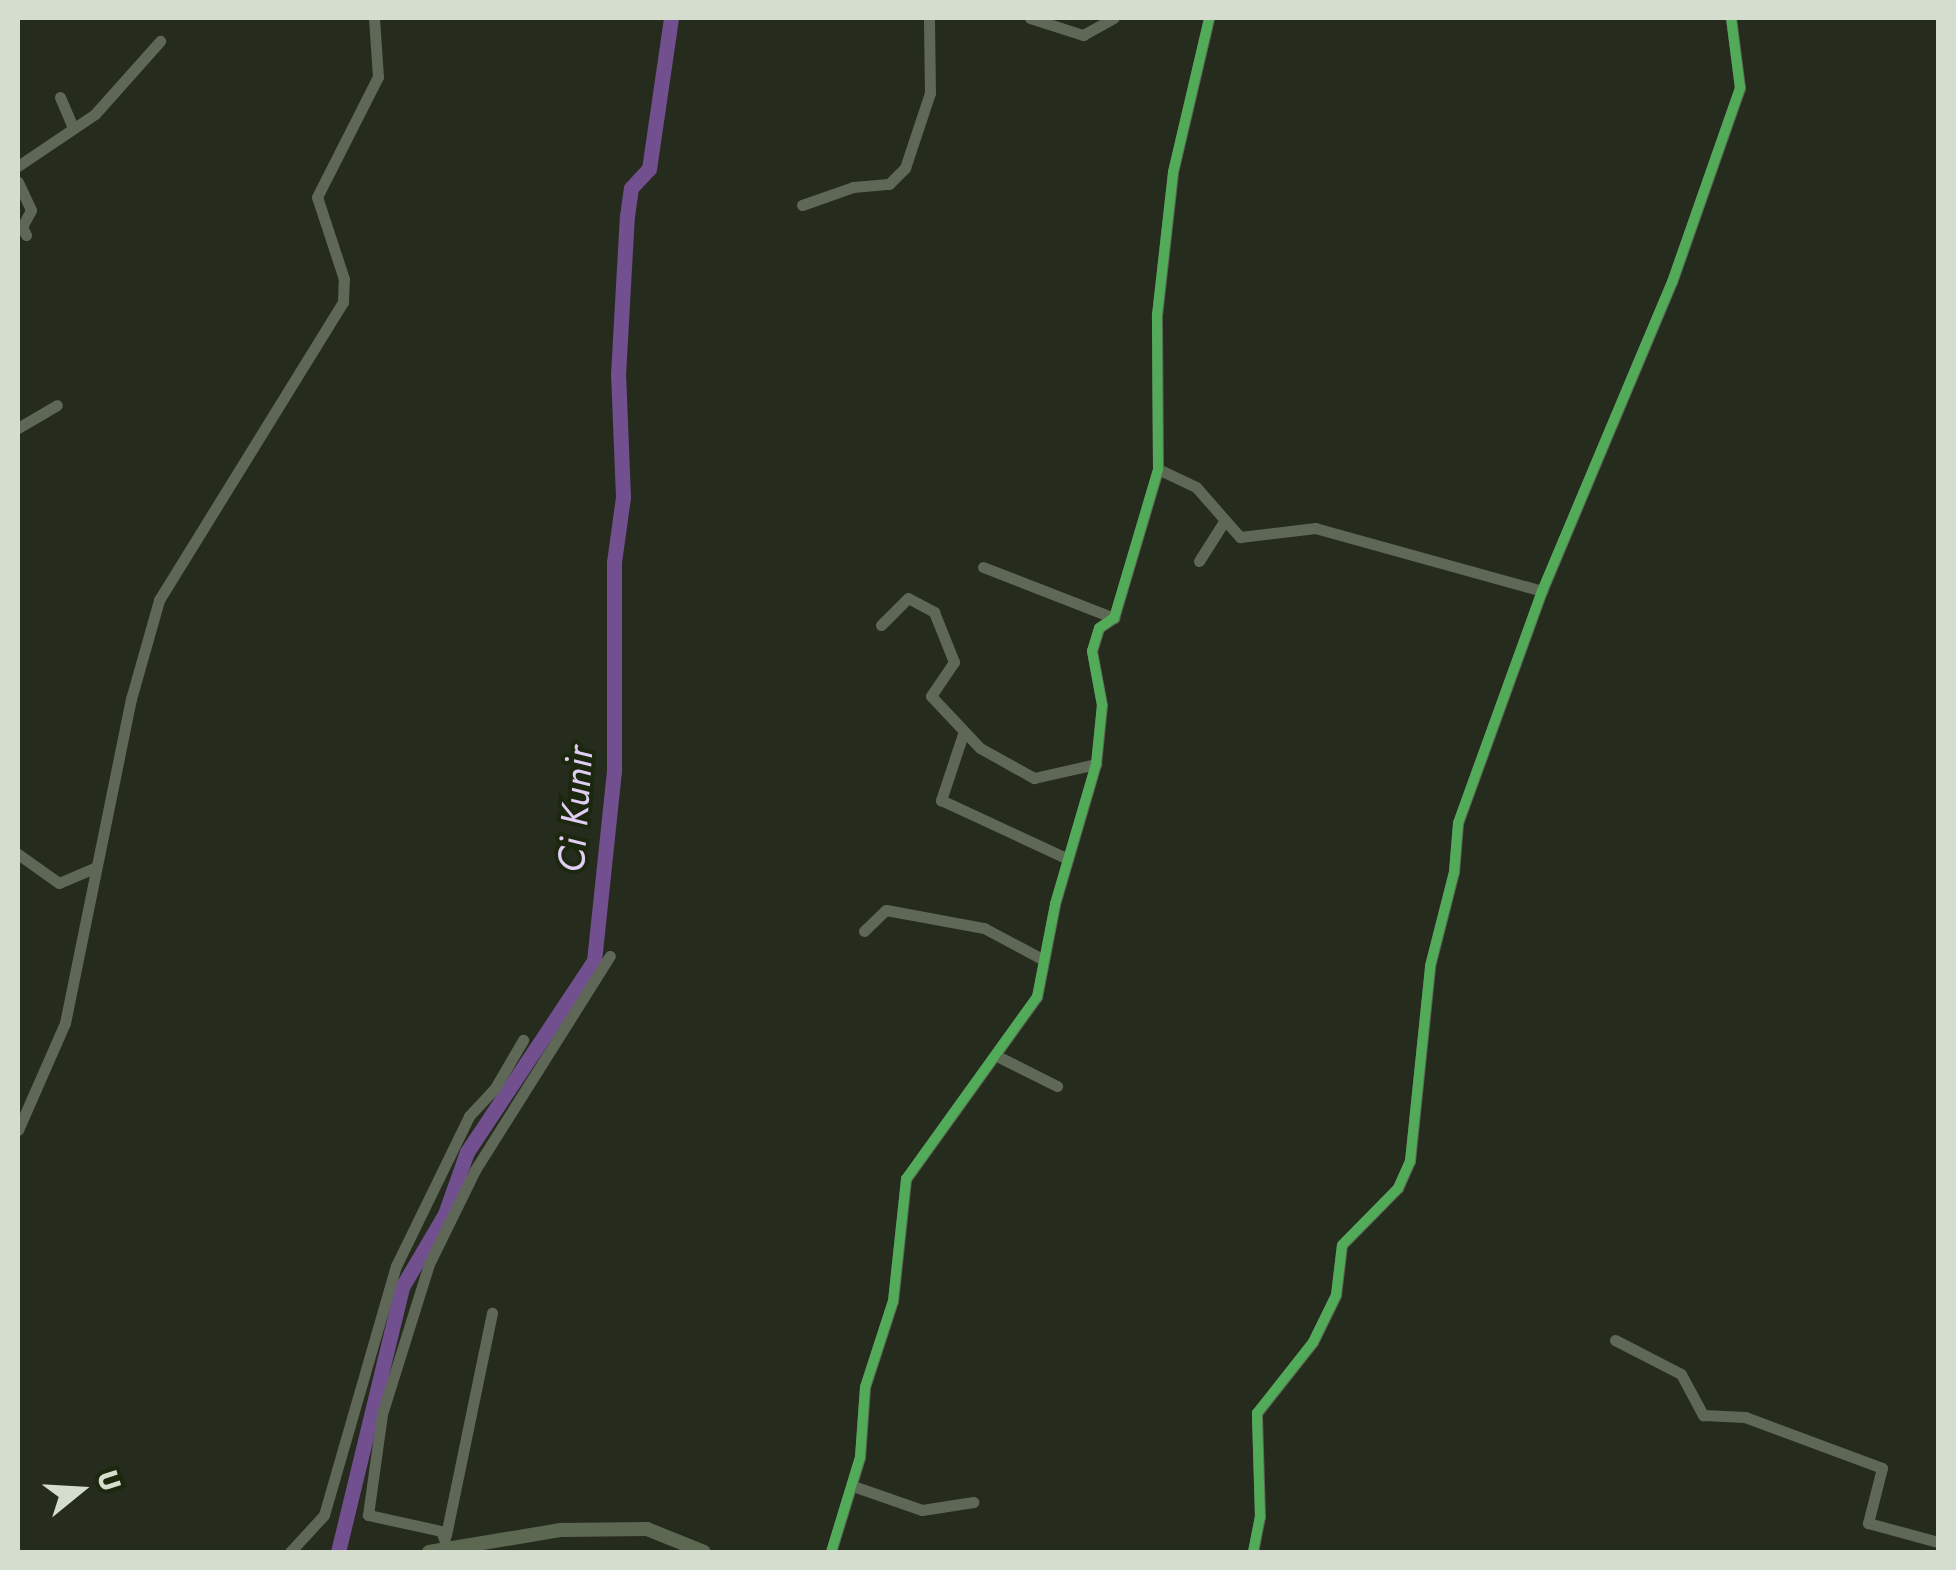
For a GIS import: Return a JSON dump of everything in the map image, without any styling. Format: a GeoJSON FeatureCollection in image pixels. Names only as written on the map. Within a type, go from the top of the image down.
{"type":"FeatureCollection","features":[{"type":"Feature","properties":{"kind":"main road"},"geometry":{"type":"LineString","coordinates":[[430,1552],[447,1542],[562,1530],[647,1529],[704,1552]]}},
{"type":"Feature","properties":{"kind":"street"},"geometry":{"type":"LineString","coordinates":[[18,1130],[65,1023],[94,868],[159,600],[343,302],[344,279],[318,197],[378,77],[374,18]]}},
{"type":"Feature","properties":{"kind":"street"},"geometry":{"type":"LineString","coordinates":[[802,205],[853,188],[889,184],[905,168],[930,93],[929,18]]}},
{"type":"Feature","properties":{"kind":"street"},"geometry":{"type":"LineString","coordinates":[[1030,18],[1082,35],[1114,18]]}},
{"type":"Feature","properties":{"kind":"street"},"geometry":{"type":"LineString","coordinates":[[831,1552],[854,1486],[865,1387],[894,1301],[906,1179],[999,1057],[1037,997],[1042,958],[1096,764],[1102,705],[1092,651],[1099,628],[1114,618],[1158,469],[1157,316],[1173,172],[1209,18]]}},
{"type":"Feature","properties":{"kind":"street"},"geometry":{"type":"LineString","coordinates":[[1253,1552],[1260,1517],[1257,1413],[1314,1342],[1336,1296],[1342,1245],[1398,1188],[1410,1161],[1430,966],[1454,872],[1458,823],[1542,591],[1672,282],[1740,88],[1730,18]]}},
{"type":"Feature","properties":{"kind":"street"},"geometry":{"type":"LineString","coordinates":[[18,166],[124,88],[160,41]]}},
{"type":"Feature","properties":{"kind":"street"},"geometry":{"type":"LineString","coordinates":[[60,97],[73,128]]}},
{"type":"Feature","properties":{"kind":"street"},"geometry":{"type":"LineString","coordinates":[[18,182],[31,210],[22,230],[26,236]]}},
{"type":"Feature","properties":{"kind":"street"},"geometry":{"type":"LineString","coordinates":[[18,428],[57,405]]}},
{"type":"Feature","properties":{"kind":"street"},"geometry":{"type":"LineString","coordinates":[[1158,469],[1196,487],[1223,523],[1240,536],[1315,528],[1542,591]]}},
{"type":"Feature","properties":{"kind":"street"},"geometry":{"type":"LineString","coordinates":[[1199,561],[1223,523]]}},
{"type":"Feature","properties":{"kind":"street"},"geometry":{"type":"LineString","coordinates":[[983,567],[1114,618]]}},
{"type":"Feature","properties":{"kind":"street"},"geometry":{"type":"LineString","coordinates":[[880,625],[908,598],[934,612],[954,662],[931,696],[963,734],[1034,778],[1096,764]]}},
{"type":"Feature","properties":{"kind":"street"},"geometry":{"type":"LineString","coordinates":[[963,734],[940,800],[1068,859]]}},
{"type":"Feature","properties":{"kind":"street"},"geometry":{"type":"LineString","coordinates":[[18,854],[60,883],[94,868]]}},
{"type":"Feature","properties":{"kind":"street"},"geometry":{"type":"LineString","coordinates":[[864,932],[886,910],[984,928],[1042,958]]}},
{"type":"Feature","properties":{"kind":"street"},"geometry":{"type":"LineString","coordinates":[[492,1313],[447,1542],[368,1514],[382,1414],[429,1264],[474,1170],[610,956]]}},
{"type":"Feature","properties":{"kind":"street"},"geometry":{"type":"LineString","coordinates":[[290,1552],[324,1516],[396,1266],[469,1116],[495,1088],[522,1040]]}},
{"type":"Feature","properties":{"kind":"street"},"geometry":{"type":"LineString","coordinates":[[999,1057],[1057,1086]]}},
{"type":"Feature","properties":{"kind":"street"},"geometry":{"type":"LineString","coordinates":[[1615,1340],[1681,1374],[1702,1415],[1745,1417],[1882,1468],[1868,1523],[1938,1542]]}},
{"type":"Feature","properties":{"kind":"street"},"geometry":{"type":"LineString","coordinates":[[854,1486],[922,1510],[973,1502]]}},
{"type":"Feature","properties":{"kind":"waterway","name":"Ci Kunir"},"geometry":{"type":"LineString","coordinates":[[338,1552],[402,1287],[445,1214],[467,1152],[594,961],[614,772],[614,562],[623,497],[618,375],[627,216],[631,188],[649,169],[671,18]]}},
{"type":"Feature","properties":{"kind":"cycle path"},"geometry":{"type":"LineString","coordinates":[[831,1552],[860,1457],[865,1387],[893,1301],[906,1179],[1037,997],[1055,904],[1096,764],[1102,705],[1092,651],[1099,628],[1114,618],[1158,469],[1157,315],[1173,172],[1209,18]]}},
{"type":"Feature","properties":{"kind":"cycle path"},"geometry":{"type":"LineString","coordinates":[[1253,1552],[1260,1517],[1257,1413],[1313,1342],[1336,1295],[1342,1245],[1398,1188],[1410,1161],[1430,966],[1454,872],[1458,823],[1542,591],[1672,282],[1740,88],[1731,18]]}}]}
